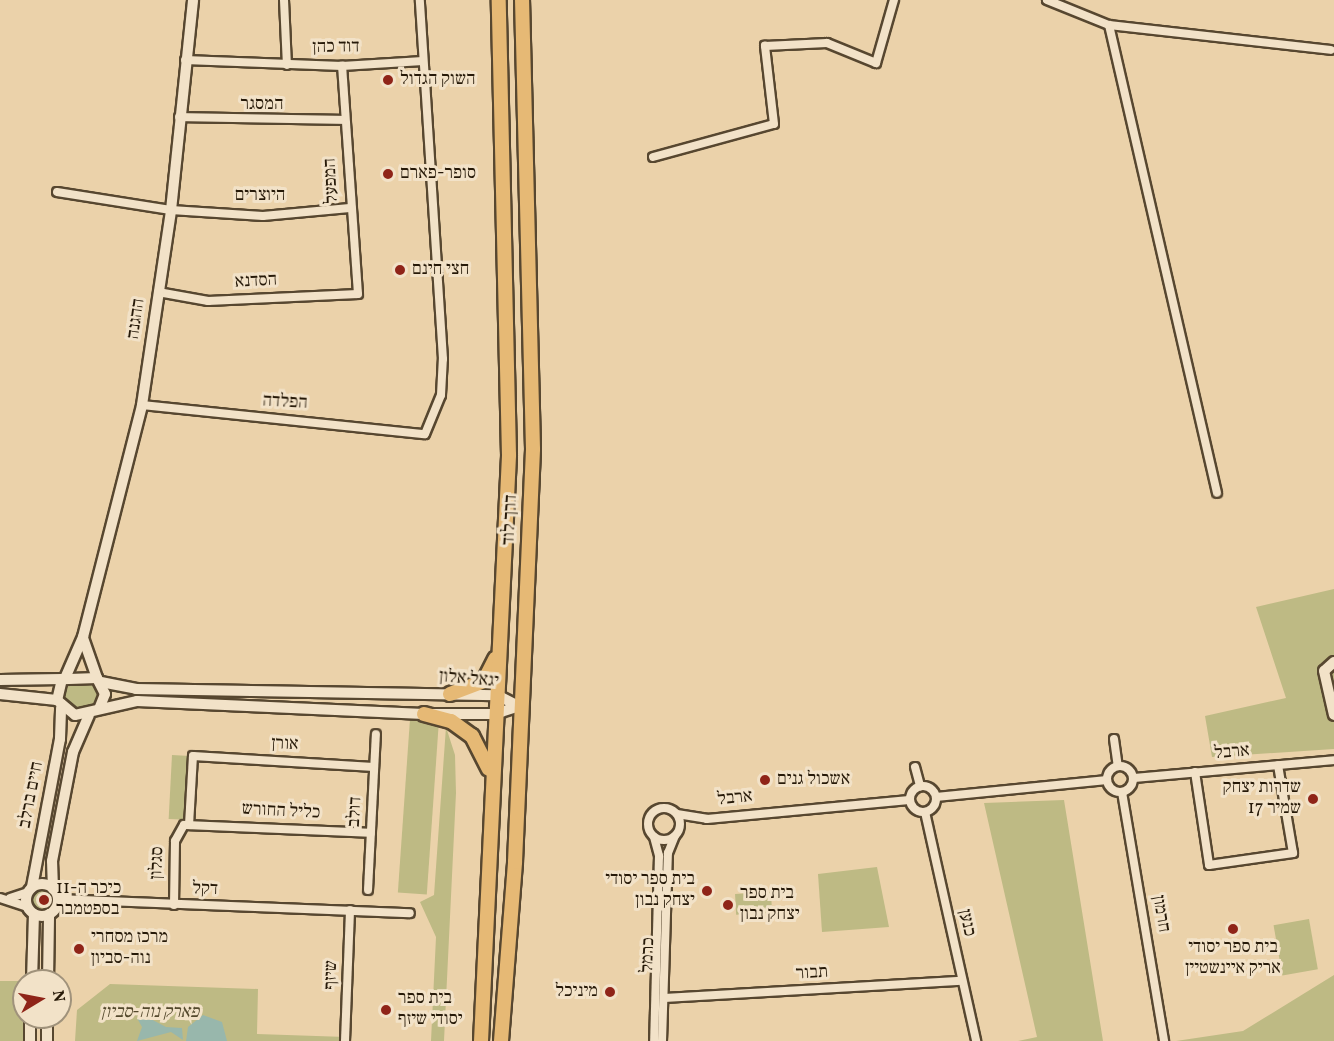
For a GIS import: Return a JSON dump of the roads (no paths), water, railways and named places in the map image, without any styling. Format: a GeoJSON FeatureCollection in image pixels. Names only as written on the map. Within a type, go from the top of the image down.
{"type":"FeatureCollection","features":[{"type":"Feature","properties":{"kind":"main road","name":"דרך לוד"},"geometry":{"type":"LineString","coordinates":[[481,1041],[491,778],[509,455],[499,0]]}},
{"type":"Feature","properties":{"kind":"main road","name":"דרך לוד"},"geometry":{"type":"LineString","coordinates":[[501,1041],[515,862],[519,706],[533,448],[522,0]]}},
{"type":"Feature","properties":{"kind":"main road"},"geometry":{"type":"LineString","coordinates":[[450,694],[484,681],[500,642]]}},
{"type":"Feature","properties":{"kind":"main road"},"geometry":{"type":"LineString","coordinates":[[424,714],[451,721],[472,736],[491,778]]}},
{"type":"Feature","properties":{"kind":"street","name":"ההגנה"},"geometry":{"type":"LineString","coordinates":[[64,677],[83,637],[142,405],[171,210],[193,0]]}},
{"type":"Feature","properties":{"kind":"street"},"geometry":{"type":"LineString","coordinates":[[284,0],[287,65]]}},
{"type":"Feature","properties":{"kind":"street"},"geometry":{"type":"LineString","coordinates":[[420,0],[423,61]]}},
{"type":"Feature","properties":{"kind":"street"},"geometry":{"type":"LineString","coordinates":[[653,157],[774,124],[765,46],[827,43],[876,63],[894,0]]}},
{"type":"Feature","properties":{"kind":"street"},"geometry":{"type":"LineString","coordinates":[[1047,0],[1109,24],[1331,50]]}},
{"type":"Feature","properties":{"kind":"street"},"geometry":{"type":"LineString","coordinates":[[1109,24],[1217,493]]}},
{"type":"Feature","properties":{"kind":"street","name":"דוד כהן"},"geometry":{"type":"LineString","coordinates":[[185,60],[342,66],[423,61]]}},
{"type":"Feature","properties":{"kind":"street","name":"הפלדה"},"geometry":{"type":"LineString","coordinates":[[142,405],[425,434],[441,394],[443,359],[423,61]]}},
{"type":"Feature","properties":{"kind":"street","name":"המפעל"},"geometry":{"type":"LineString","coordinates":[[342,66],[350,208],[358,294]]}},
{"type":"Feature","properties":{"kind":"street","name":"המסגר"},"geometry":{"type":"LineString","coordinates":[[179,117],[345,120]]}},
{"type":"Feature","properties":{"kind":"street","name":"היוצרים"},"geometry":{"type":"LineString","coordinates":[[57,192],[171,210],[263,216],[350,208]]}},
{"type":"Feature","properties":{"kind":"street","name":"הסדנא"},"geometry":{"type":"LineString","coordinates":[[158,292],[208,301],[358,294]]}},
{"type":"Feature","properties":{"kind":"street"},"geometry":{"type":"LineString","coordinates":[[83,637],[99,680]]}},
{"type":"Feature","properties":{"kind":"street"},"geometry":{"type":"LineString","coordinates":[[1334,662],[1324,671],[1334,715]]}},
{"type":"Feature","properties":{"kind":"street"},"geometry":{"type":"LineString","coordinates":[[0,680],[64,677]]}},
{"type":"Feature","properties":{"kind":"street","name":"יגאל אלון"},"geometry":{"type":"LineString","coordinates":[[64,677],[99,680],[136,689],[497,695],[519,706]]}},
{"type":"Feature","properties":{"kind":"street","name":"חיים ברלב"},"geometry":{"type":"LineString","coordinates":[[30,910],[30,890],[60,739],[59,704],[64,677]]}},
{"type":"Feature","properties":{"kind":"street","name":"חיים ברלב"},"geometry":{"type":"LineString","coordinates":[[55,894],[52,861],[73,752],[105,694],[99,680]]}},
{"type":"Feature","properties":{"kind":"street"},"geometry":{"type":"LineString","coordinates":[[0,694],[94,712]]}},
{"type":"Feature","properties":{"kind":"street","name":"יגאל אלון"},"geometry":{"type":"LineString","coordinates":[[94,712],[137,701],[424,714],[495,714],[519,706]]}},
{"type":"Feature","properties":{"kind":"street","name":"דולב"},"geometry":{"type":"LineString","coordinates":[[368,890],[376,734]]}},
{"type":"Feature","properties":{"kind":"street"},"geometry":{"type":"LineString","coordinates":[[1107,780],[1118,766],[1114,739]]}},
{"type":"Feature","properties":{"kind":"street","name":"אורן"},"geometry":{"type":"LineString","coordinates":[[193,756],[375,767]]}},
{"type":"Feature","properties":{"kind":"street","name":"סגלון"},"geometry":{"type":"LineString","coordinates":[[174,905],[175,841],[189,825],[193,756]]}},
{"type":"Feature","properties":{"kind":"street","name":"ארבל"},"geometry":{"type":"LineString","coordinates":[[1134,778],[1334,760]]}},
{"type":"Feature","properties":{"kind":"street"},"geometry":{"type":"LineString","coordinates":[[1195,772],[1209,865],[1293,853],[1278,765]]}},
{"type":"Feature","properties":{"kind":"street"},"geometry":{"type":"LineString","coordinates":[[936,797],[1107,780],[1122,792],[1134,778],[1128,768],[1118,766]]}},
{"type":"Feature","properties":{"kind":"street"},"geometry":{"type":"LineString","coordinates":[[915,767],[920,786]]}},
{"type":"Feature","properties":{"kind":"street"},"geometry":{"type":"LineString","coordinates":[[920,786],[931,789],[936,797]]}},
{"type":"Feature","properties":{"kind":"street"},"geometry":{"type":"LineString","coordinates":[[920,786],[909,800],[915,810],[926,812],[936,797]]}},
{"type":"Feature","properties":{"kind":"street","name":"חרמון"},"geometry":{"type":"LineString","coordinates":[[1122,792],[1164,1041]]}},
{"type":"Feature","properties":{"kind":"street","name":"ארבל"},"geometry":{"type":"LineString","coordinates":[[677,814],[707,819],[909,800]]}},
{"type":"Feature","properties":{"kind":"street"},"geometry":{"type":"LineString","coordinates":[[665,808],[677,814],[676,834],[654,837],[648,825],[654,811],[665,808]]}},
{"type":"Feature","properties":{"kind":"street","name":"כנען"},"geometry":{"type":"LineString","coordinates":[[926,812],[976,1041]]}},
{"type":"Feature","properties":{"kind":"street","name":"ארבל"},"geometry":{"type":"LineString","coordinates":[[676,834],[707,819]]}},
{"type":"Feature","properties":{"kind":"street","name":"כליל החורש"},"geometry":{"type":"LineString","coordinates":[[189,825],[371,833]]}},
{"type":"Feature","properties":{"kind":"street","name":"כרמל"},"geometry":{"type":"LineString","coordinates":[[662,1041],[669,853],[676,834]]}},
{"type":"Feature","properties":{"kind":"street","name":"כרמל"},"geometry":{"type":"LineString","coordinates":[[654,837],[659,856],[654,1041]]}},
{"type":"Feature","properties":{"kind":"street"},"geometry":{"type":"LineString","coordinates":[[0,898],[10,898],[30,890],[55,894],[49,914],[48,969]]}},
{"type":"Feature","properties":{"kind":"street","name":"דקל"},"geometry":{"type":"LineString","coordinates":[[55,894],[174,905],[411,913]]}},
{"type":"Feature","properties":{"kind":"street"},"geometry":{"type":"LineString","coordinates":[[10,898],[30,910],[49,914]]}},
{"type":"Feature","properties":{"kind":"street"},"geometry":{"type":"LineString","coordinates":[[30,910],[32,969]]}},
{"type":"Feature","properties":{"kind":"street","name":"שיזף"},"geometry":{"type":"LineString","coordinates":[[345,1041],[350,910]]}},
{"type":"Feature","properties":{"kind":"street","name":"תבור"},"geometry":{"type":"LineString","coordinates":[[664,998],[962,981]]}},
{"type":"Feature","properties":{"kind":"water"},"geometry":{"type":"Polygon","coordinates":[[[203,1015],[222,1022],[227,1041],[186,1041],[188,1027],[203,1015]]]}},
{"type":"Feature","properties":{"kind":"water"},"geometry":{"type":"Polygon","coordinates":[[[147,1017],[166,1027],[182,1028],[183,1040],[171,1032],[137,1041],[142,1027],[137,1018],[147,1017]]]}},
{"type":"Feature","properties":{"kind":"place","name":"השוק הגדול"},"geometry":{"type":"Point","coordinates":[388,80]}},
{"type":"Feature","properties":{"kind":"place","name":"סופר-פארם"},"geometry":{"type":"Point","coordinates":[388,174]}},
{"type":"Feature","properties":{"kind":"place","name":"חצי חינם"},"geometry":{"type":"Point","coordinates":[400,270]}},
{"type":"Feature","properties":{"kind":"place","name":"אשכול גנים"},"geometry":{"type":"Point","coordinates":[765,780]}},
{"type":"Feature","properties":{"kind":"place","name":"שדרות יצחק שמיר 17"},"geometry":{"type":"Point","coordinates":[1313,799]}},
{"type":"Feature","properties":{"kind":"place","name":"בית ספר יסודי יצחק נבון"},"geometry":{"type":"Point","coordinates":[707,891]}},
{"type":"Feature","properties":{"kind":"place","name":"כיכר ה-11 בספטמבר"},"geometry":{"type":"Point","coordinates":[44,900]}},
{"type":"Feature","properties":{"kind":"place","name":"בית ספר יצחק נבון"},"geometry":{"type":"Point","coordinates":[728,905]}},
{"type":"Feature","properties":{"kind":"place","name":"בית ספר יסודי אריק איינשטיין"},"geometry":{"type":"Point","coordinates":[1233,929]}},
{"type":"Feature","properties":{"kind":"place","name":"מרכז מסחרי נוה-סביון"},"geometry":{"type":"Point","coordinates":[79,949]}},
{"type":"Feature","properties":{"kind":"place","name":"מיניכל"},"geometry":{"type":"Point","coordinates":[610,992]}},
{"type":"Feature","properties":{"kind":"place","name":"בית ספר יסודי שיזף"},"geometry":{"type":"Point","coordinates":[386,1010]}},
{"type":"Feature","properties":{"kind":"park label","name":"פארק נוה-סביון"},"geometry":{"type":"Point","coordinates":[150,1013]}}]}
